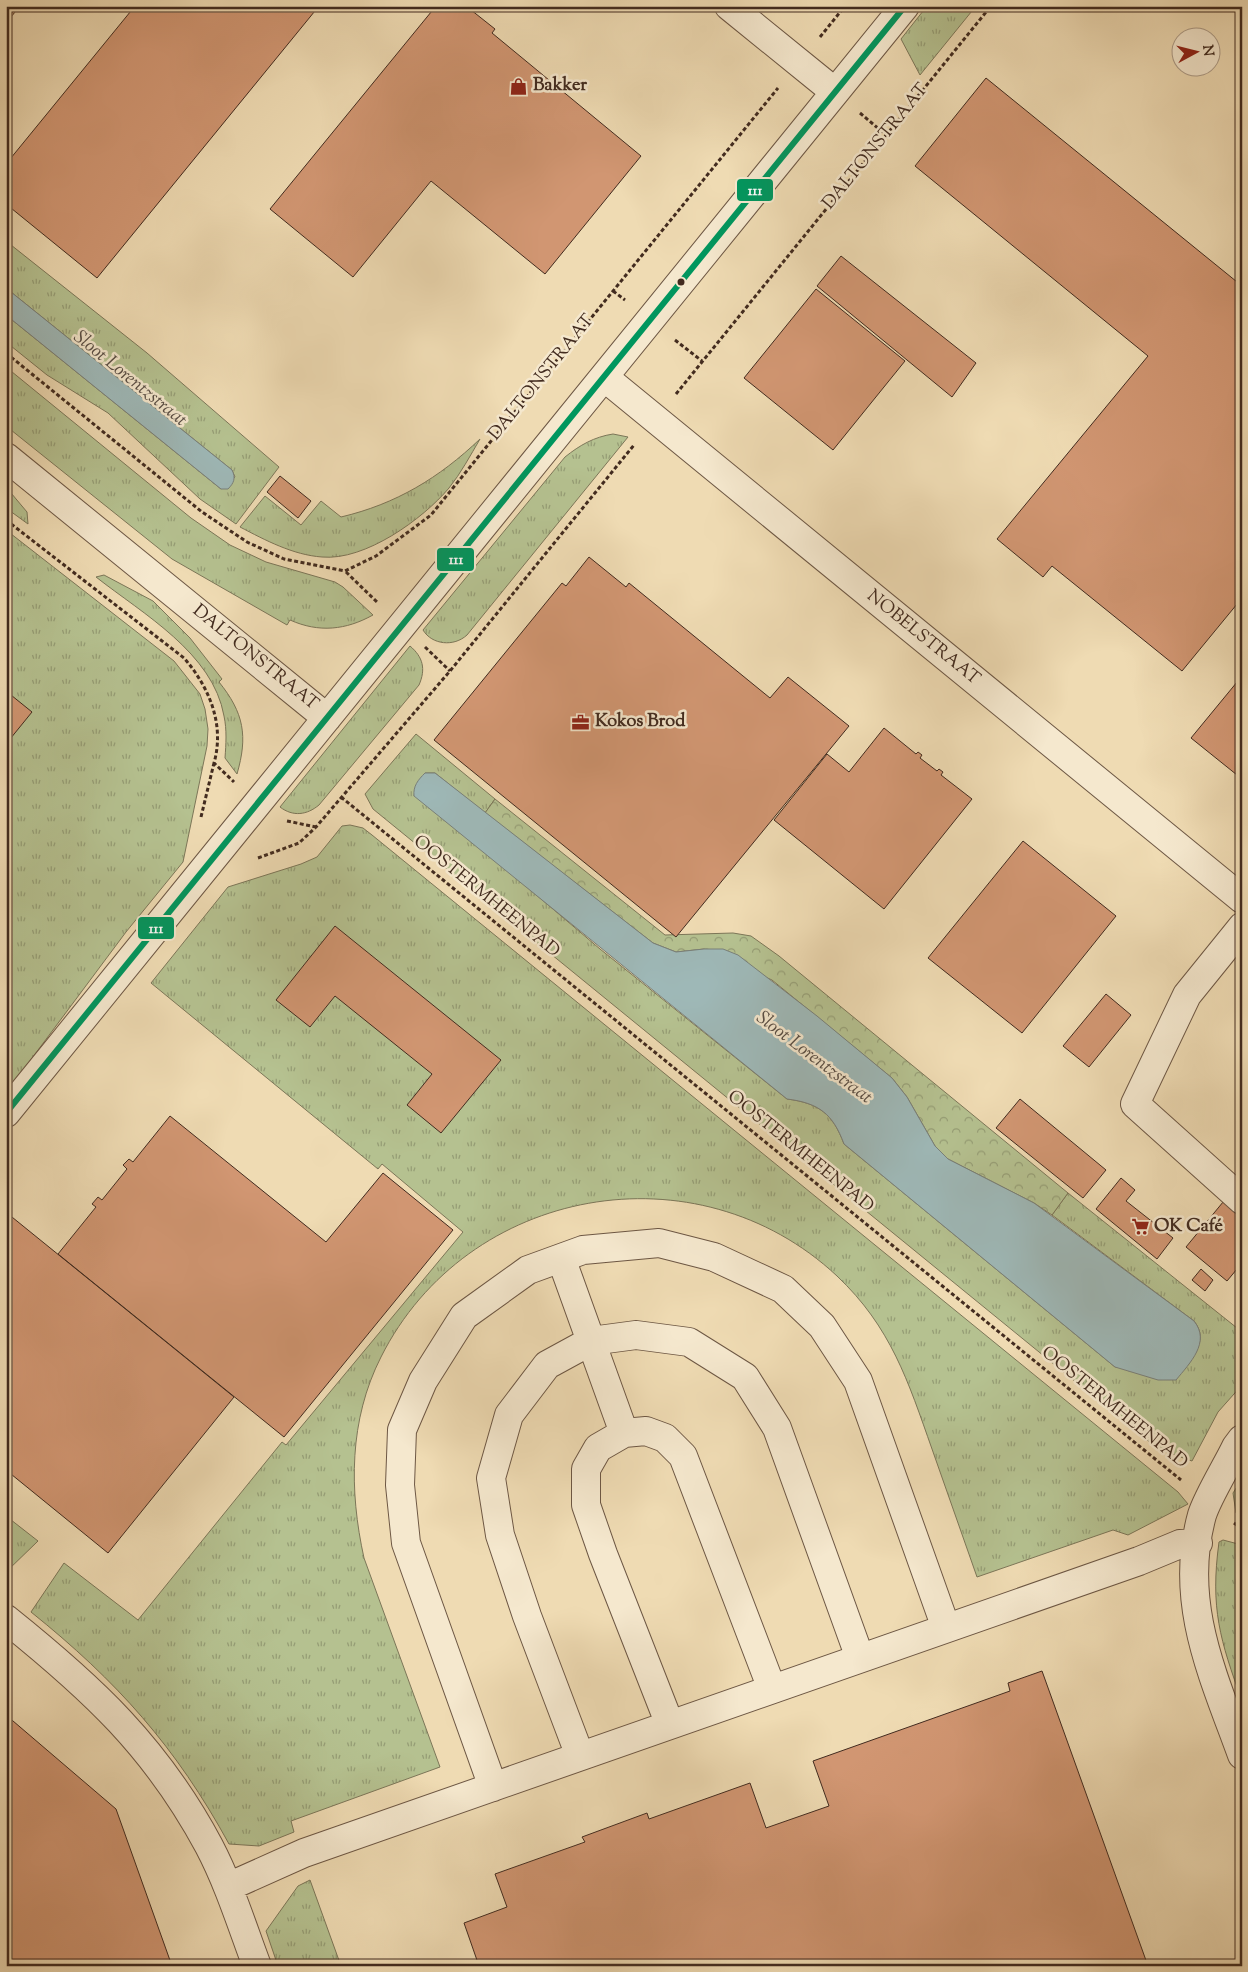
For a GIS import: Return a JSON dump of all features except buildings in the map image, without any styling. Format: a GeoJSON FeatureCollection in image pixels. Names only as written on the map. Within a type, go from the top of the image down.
{"type":"FeatureCollection","features":[{"type":"Feature","properties":{"kind":"street"},"geometry":{"type":"LineString","coordinates":[[729,6],[835,92]]}},
{"type":"Feature","properties":{"kind":"street","name":"DALTONSTRAAT"},"geometry":{"type":"LineString","coordinates":[[6,457],[327,718],[905,6]]}},
{"type":"Feature","properties":{"kind":"street","name":"NOBELSTRAAT"},"geometry":{"type":"LineString","coordinates":[[604,377],[1242,899]]}},
{"type":"Feature","properties":{"kind":"street"},"geometry":{"type":"LineString","coordinates":[[6,1113],[327,718]]}},
{"type":"Feature","properties":{"kind":"street"},"geometry":{"type":"LineString","coordinates":[[1242,927],[1187,995],[1135,1104],[1242,1200]]}},
{"type":"Feature","properties":{"kind":"street"},"geometry":{"type":"LineString","coordinates":[[493,1786],[406,1543],[400,1485],[402,1430],[423,1381],[464,1316],[528,1270],[583,1250],[659,1243],[714,1257],[783,1289],[822,1326],[858,1381],[946,1628]]}},
{"type":"Feature","properties":{"kind":"street"},"geometry":{"type":"LineString","coordinates":[[561,1258],[624,1433]]}},
{"type":"Feature","properties":{"kind":"street"},"geometry":{"type":"LineString","coordinates":[[580,1756],[527,1616],[500,1535],[490,1478],[509,1415],[547,1365],[591,1341],[636,1335],[688,1342],[745,1377],[777,1428],[860,1658]]}},
{"type":"Feature","properties":{"kind":"street"},"geometry":{"type":"LineString","coordinates":[[670,1725],[603,1554],[586,1505],[586,1469],[598,1448],[624,1433],[646,1432],[665,1438],[683,1456],[772,1689]]}},
{"type":"Feature","properties":{"kind":"street"},"geometry":{"type":"LineString","coordinates":[[1242,1439],[1236,1447],[1203,1514],[1193,1565],[1194,1602],[1202,1641],[1242,1755]]}},
{"type":"Feature","properties":{"kind":"street"},"geometry":{"type":"LineString","coordinates":[[228,1887],[304,1853],[1139,1561],[1180,1544],[1198,1543]]}},
{"type":"Feature","properties":{"kind":"street"},"geometry":{"type":"LineString","coordinates":[[6,1619],[84,1683],[132,1732],[162,1770],[210,1847],[228,1887],[257,1966]]}},
{"type":"Feature","properties":{"kind":"path","name":"DALTONSTRAAT"},"geometry":{"type":"LineString","coordinates":[[6,353],[224,528],[265,551],[284,559],[346,572],[376,556],[431,515],[845,6]]}},
{"type":"Feature","properties":{"kind":"path","name":"DALTONSTRAAT"},"geometry":{"type":"LineString","coordinates":[[256,859],[299,844],[316,827],[450,671],[991,6]]}},
{"type":"Feature","properties":{"kind":"path"},"geometry":{"type":"LineString","coordinates":[[6,520],[184,658],[202,681],[211,699],[218,735],[214,763],[258,803],[282,820],[316,827]]}},
{"type":"Feature","properties":{"kind":"path","name":"OOSTERMHEENPAD"},"geometry":{"type":"LineString","coordinates":[[341,797],[1242,1529]]}},
{"type":"Feature","properties":{"kind":"green space"},"geometry":{"type":"Polygon","coordinates":[[[927,6],[976,6],[920,75],[901,39],[927,6]]]}},
{"type":"Feature","properties":{"kind":"green space"},"geometry":{"type":"Polygon","coordinates":[[[6,241],[147,353],[279,467],[236,524],[200,499],[108,413],[47,375],[6,342],[6,315],[221,489],[235,477],[232,470],[6,288],[6,241]]]}},
{"type":"Feature","properties":{"kind":"green space"},"geometry":{"type":"Polygon","coordinates":[[[6,367],[191,518],[230,545],[266,562],[335,582],[373,615],[343,627],[311,627],[290,620],[287,625],[172,559],[6,426],[6,367]]]}},
{"type":"Feature","properties":{"kind":"green space"},"geometry":{"type":"Polygon","coordinates":[[[613,434],[628,437],[467,635],[462,639],[444,643],[427,635],[423,630],[565,457],[588,442],[613,434]]]}},
{"type":"Feature","properties":{"kind":"green space"},"geometry":{"type":"Polygon","coordinates":[[[480,439],[458,476],[438,500],[409,525],[392,536],[356,552],[339,556],[311,556],[280,546],[240,527],[265,496],[301,525],[321,501],[341,517],[361,512],[416,488],[449,466],[480,439]]]}},
{"type":"Feature","properties":{"kind":"green space"},"geometry":{"type":"Polygon","coordinates":[[[6,487],[27,512],[28,524],[6,508],[6,487]]]}},
{"type":"Feature","properties":{"kind":"green space"},"geometry":{"type":"Polygon","coordinates":[[[6,530],[174,661],[200,694],[205,709],[208,729],[207,746],[183,862],[126,932],[6,1093],[6,530]]]}},
{"type":"Feature","properties":{"kind":"green space"},"geometry":{"type":"Polygon","coordinates":[[[104,575],[153,601],[190,638],[222,679],[219,682],[234,704],[242,725],[242,748],[237,774],[225,758],[226,732],[224,716],[217,693],[206,673],[174,637],[96,577],[104,575]]]}},
{"type":"Feature","properties":{"kind":"green space"},"geometry":{"type":"Polygon","coordinates":[[[410,646],[418,654],[422,664],[423,669],[419,685],[319,805],[310,811],[300,814],[280,807],[410,646]]]}},
{"type":"Feature","properties":{"kind":"green space"},"geometry":{"type":"Polygon","coordinates":[[[416,734],[495,799],[485,813],[435,773],[425,773],[527,887],[600,949],[787,1099],[808,1104],[823,1112],[835,1125],[844,1144],[1115,1367],[1188,1365],[1195,1354],[1200,1333],[1194,1321],[1052,1215],[1068,1193],[1242,1332],[1242,1385],[1218,1412],[1192,1461],[1158,1449],[373,809],[365,794],[416,734]]]}},
{"type":"Feature","properties":{"kind":"green space"},"geometry":{"type":"Polygon","coordinates":[[[495,799],[665,935],[733,933],[751,936],[779,956],[1068,1193],[1052,1215],[1034,1203],[948,1159],[935,1146],[907,1097],[892,1078],[772,980],[704,949],[676,952],[653,943],[485,813],[495,799]]]}},
{"type":"Feature","properties":{"kind":"green space"},"geometry":{"type":"Polygon","coordinates":[[[350,825],[363,828],[372,835],[1178,1492],[1188,1504],[1128,1535],[1113,1530],[977,1577],[915,1400],[896,1356],[871,1315],[856,1295],[837,1276],[781,1235],[719,1209],[654,1199],[589,1203],[526,1222],[469,1254],[420,1299],[381,1357],[370,1381],[358,1430],[354,1481],[359,1532],[364,1558],[440,1767],[291,1821],[294,1832],[259,1846],[229,1844],[188,1777],[142,1717],[91,1664],[31,1612],[64,1563],[138,1620],[282,1442],[286,1445],[463,1232],[382,1164],[378,1169],[151,983],[228,887],[301,864],[317,857],[342,826],[350,825]]]}},
{"type":"Feature","properties":{"kind":"green space"},"geometry":{"type":"Polygon","coordinates":[[[1242,1479],[1242,1518],[1236,1513],[1233,1493],[1242,1479]]]}},
{"type":"Feature","properties":{"kind":"green space"},"geometry":{"type":"Polygon","coordinates":[[[6,1516],[38,1541],[6,1572],[6,1516]]]}},
{"type":"Feature","properties":{"kind":"green space"},"geometry":{"type":"Polygon","coordinates":[[[1223,1540],[1242,1545],[1242,1701],[1228,1660],[1219,1623],[1216,1586],[1217,1565],[1219,1542],[1223,1540]]]}},
{"type":"Feature","properties":{"kind":"green space"},"geometry":{"type":"Polygon","coordinates":[[[310,1880],[341,1966],[278,1966],[266,1931],[298,1886],[310,1880]]]}},
{"type":"Feature","properties":{"kind":"water"},"geometry":{"type":"Polygon","coordinates":[[[6,288],[232,470],[234,478],[230,487],[228,489],[221,489],[6,315],[6,288]]]}},
{"type":"Feature","properties":{"kind":"water","name":"Sloot Lorentzstraat"},"geometry":{"type":"Polygon","coordinates":[[[425,773],[435,773],[653,943],[676,952],[723,949],[738,955],[817,1016],[892,1078],[907,1097],[935,1146],[948,1159],[1034,1203],[1194,1321],[1199,1329],[1199,1344],[1197,1352],[1187,1367],[1176,1380],[1158,1380],[1115,1367],[844,1144],[835,1125],[823,1112],[808,1104],[787,1099],[414,796],[416,783],[425,773]]]}},
{"type":"Feature","properties":{"kind":"transit line","name":"111"},"geometry":{"type":"LineString","coordinates":[[6,1113],[905,6]]}},
{"type":"Feature","properties":{"kind":"place","name":"Bakker"},"geometry":{"type":"Point","coordinates":[519,86]}},
{"type":"Feature","properties":{"kind":"place","name":"Kokos Brod"},"geometry":{"type":"Point","coordinates":[581,722]}},
{"type":"Feature","properties":{"kind":"place","name":"OK Café"},"geometry":{"type":"Point","coordinates":[1140,1227]}}]}
